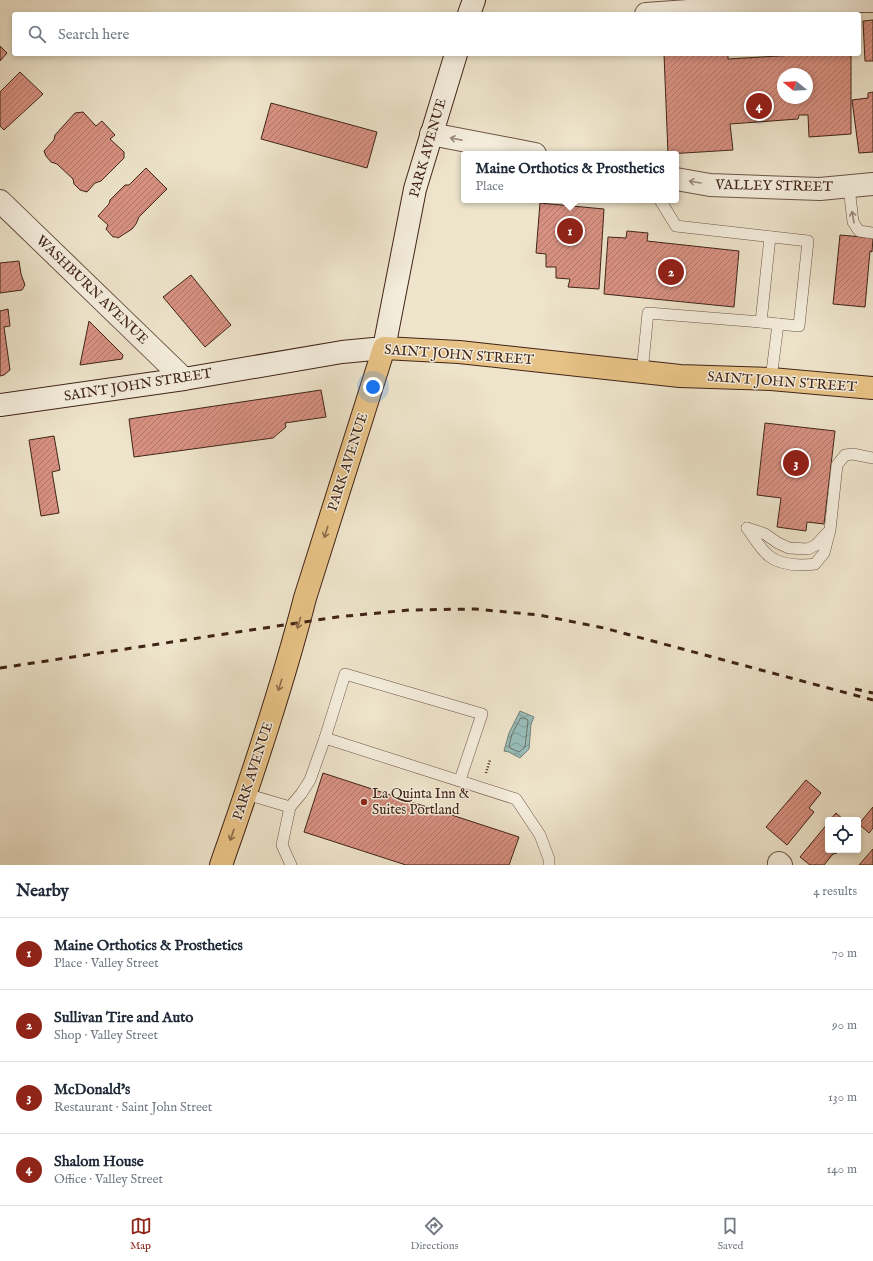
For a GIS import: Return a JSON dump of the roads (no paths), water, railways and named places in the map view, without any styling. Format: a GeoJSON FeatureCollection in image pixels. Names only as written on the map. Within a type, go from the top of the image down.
{"type":"FeatureCollection","features":[{"type":"Feature","properties":{"kind":"main road","name":"SAINT JOHN STREET"},"geometry":{"type":"LineString","coordinates":[[384,348],[459,352],[680,376],[771,379],[873,388]]}},
{"type":"Feature","properties":{"kind":"main road","name":"PARK AVENUE"},"geometry":{"type":"LineString","coordinates":[[222,865],[246,794],[298,627],[305,598],[384,348]]}},
{"type":"Feature","properties":{"kind":"street"},"geometry":{"type":"LineString","coordinates":[[470,12],[474,0]]}},
{"type":"Feature","properties":{"kind":"street"},"geometry":{"type":"LineString","coordinates":[[674,12],[828,1],[873,1]]}},
{"type":"Feature","properties":{"kind":"street","name":"PARK AVENUE"},"geometry":{"type":"LineString","coordinates":[[384,348],[415,189],[455,56]]}},
{"type":"Feature","properties":{"kind":"street"},"geometry":{"type":"LineString","coordinates":[[431,134],[519,151]]}},
{"type":"Feature","properties":{"kind":"street","name":"VALLEY STREET"},"geometry":{"type":"LineString","coordinates":[[679,180],[710,185],[820,189],[873,184]]}},
{"type":"Feature","properties":{"kind":"street","name":"WASHBURN AVENUE"},"geometry":{"type":"LineString","coordinates":[[0,201],[184,379]]}},
{"type":"Feature","properties":{"kind":"street","name":"SAINT JOHN STREET"},"geometry":{"type":"LineString","coordinates":[[0,405],[184,379],[342,352],[384,348]]}},
{"type":"Feature","properties":{"kind":"lane"},"geometry":{"type":"LineString","coordinates":[[849,187],[853,222],[859,231],[873,233]]}},
{"type":"Feature","properties":{"kind":"lane"},"geometry":{"type":"LineString","coordinates":[[642,372],[648,313],[799,326],[808,241],[676,226],[662,203]]}},
{"type":"Feature","properties":{"kind":"lane"},"geometry":{"type":"LineString","coordinates":[[761,322],[770,237]]}},
{"type":"Feature","properties":{"kind":"lane"},"geometry":{"type":"LineString","coordinates":[[771,379],[778,324]]}},
{"type":"Feature","properties":{"kind":"lane"},"geometry":{"type":"LineString","coordinates":[[830,530],[816,545],[808,549],[789,548],[764,534],[747,528],[768,556],[780,562],[797,566],[815,564],[824,553],[830,530],[837,465],[845,455],[853,454],[873,458]]}},
{"type":"Feature","properties":{"kind":"lane"},"geometry":{"type":"LineString","coordinates":[[291,865],[282,845],[290,807],[310,780],[345,674],[482,714],[460,780]]}},
{"type":"Feature","properties":{"kind":"lane"},"geometry":{"type":"LineString","coordinates":[[325,738],[516,799],[540,836],[549,859],[549,865]]}},
{"type":"Feature","properties":{"kind":"lane"},"geometry":{"type":"LineString","coordinates":[[246,794],[290,807]]}},
{"type":"Feature","properties":{"kind":"water"},"geometry":{"type":"Polygon","coordinates":[[[520,711],[534,717],[531,724],[529,749],[520,758],[504,751],[509,733],[520,711]]]}},
{"type":"Feature","properties":{"kind":"railway"},"geometry":{"type":"LineString","coordinates":[[0,668],[337,617],[409,610],[475,609],[539,615],[604,628],[873,700]]}},
{"type":"Feature","properties":{"kind":"railway"},"geometry":{"type":"LineString","coordinates":[[855,689],[873,693]]}},
{"type":"Feature","properties":{"kind":"place","name":"Shalom House"},"geometry":{"type":"Point","coordinates":[759,106]}},
{"type":"Feature","properties":{"kind":"place","name":"Maine Orthotics & Prosthetics"},"geometry":{"type":"Point","coordinates":[570,231]}},
{"type":"Feature","properties":{"kind":"place","name":"Sullivan Tire and Auto"},"geometry":{"type":"Point","coordinates":[671,272]}},
{"type":"Feature","properties":{"kind":"place","name":"McDonald's"},"geometry":{"type":"Point","coordinates":[796,463]}},
{"type":"Feature","properties":{"kind":"place","name":"La Quinta Inn & Suites Portland"},"geometry":{"type":"Point","coordinates":[364,802]}}]}
